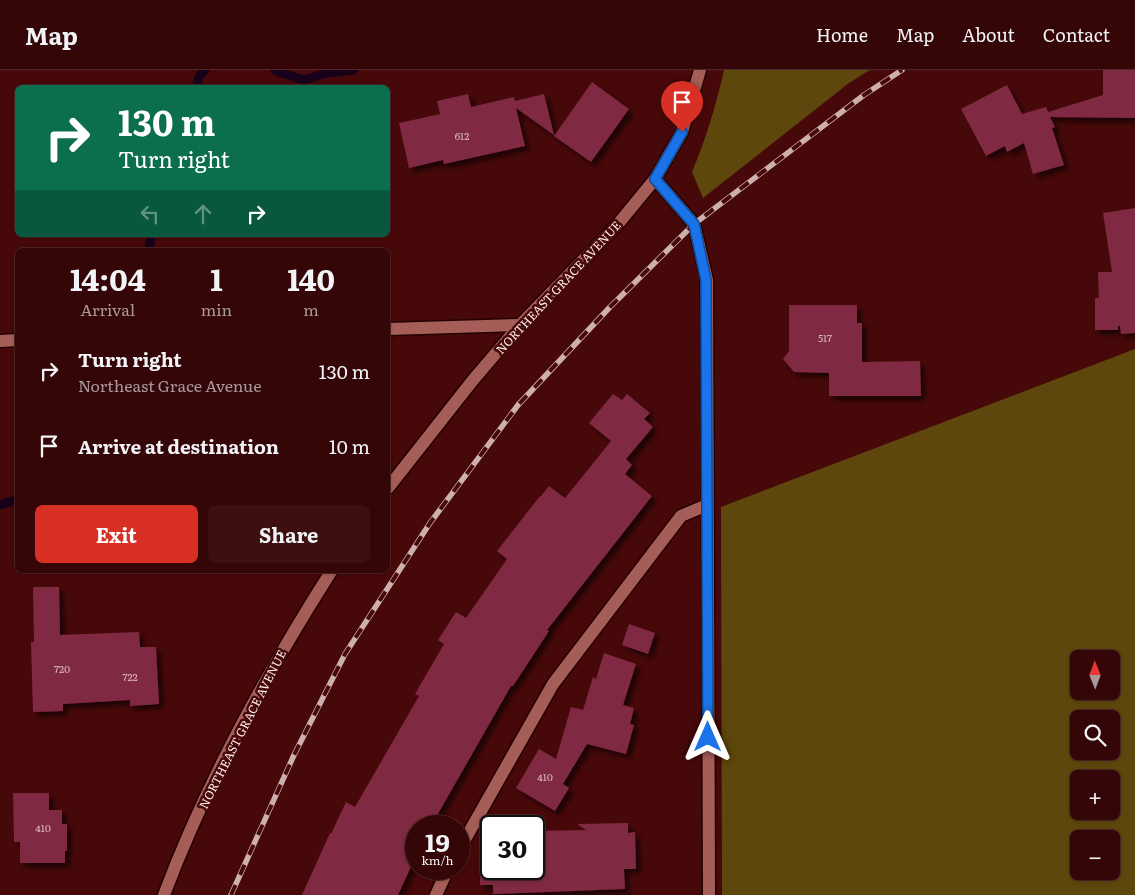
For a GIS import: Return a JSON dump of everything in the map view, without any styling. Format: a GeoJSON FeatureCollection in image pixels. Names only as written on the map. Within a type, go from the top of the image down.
{"type":"FeatureCollection","features":[{"type":"Feature","properties":{"kind":"street","name":"NORTHEAST GRACE AVENUE"},"geometry":{"type":"LineString","coordinates":[[390,485],[473,380],[520,325],[618,224],[655,179],[682,132],[700,70]]}},
{"type":"Feature","properties":{"kind":"street"},"geometry":{"type":"LineString","coordinates":[[655,179],[694,224],[706,280],[709,895]]}},
{"type":"Feature","properties":{"kind":"street"},"geometry":{"type":"LineString","coordinates":[[390,329],[520,325]]}},
{"type":"Feature","properties":{"kind":"street"},"geometry":{"type":"LineString","coordinates":[[0,341],[15,340]]}},
{"type":"Feature","properties":{"kind":"street"},"geometry":{"type":"LineString","coordinates":[[470,831],[553,684],[681,516],[707,505]]}},
{"type":"Feature","properties":{"kind":"street","name":"NORTHEAST GRACE AVENUE"},"geometry":{"type":"LineString","coordinates":[[164,895],[176,861],[224,760],[290,636],[330,573]]}},
{"type":"Feature","properties":{"kind":"street"},"geometry":{"type":"LineString","coordinates":[[436,895],[443,880]]}},
{"type":"Feature","properties":{"kind":"shaded area"},"geometry":{"type":"Polygon","coordinates":[[[724,70],[870,70],[849,83],[703,198],[692,172],[710,122],[724,70]]]}},
{"type":"Feature","properties":{"kind":"shaded area"},"geometry":{"type":"Polygon","coordinates":[[[1135,349],[1135,895],[722,895],[721,507],[1135,349]]]}},
{"type":"Feature","properties":{"kind":"building"},"geometry":{"type":"Polygon","coordinates":[[[1103,70],[1135,70],[1135,118],[1050,117],[1055,127],[1052,128],[1064,165],[1033,174],[1024,143],[1007,152],[1005,146],[986,156],[961,109],[1007,85],[1022,114],[1046,107],[1048,112],[1103,95],[1103,70]]]}},
{"type":"Feature","properties":{"kind":"building"},"geometry":{"type":"Polygon","coordinates":[[[592,82],[629,109],[591,162],[554,136],[592,82]]]}},
{"type":"Feature","properties":{"kind":"building"},"geometry":{"type":"Polygon","coordinates":[[[468,94],[471,107],[514,97],[515,101],[544,94],[554,135],[516,108],[525,146],[444,164],[443,160],[409,168],[399,123],[440,114],[437,101],[468,94]]]}},
{"type":"Feature","properties":{"kind":"building"},"geometry":{"type":"Polygon","coordinates":[[[1135,208],[1135,333],[1121,334],[1120,326],[1118,326],[1118,330],[1095,330],[1095,298],[1099,298],[1098,272],[1112,272],[1103,213],[1135,208]]]}},
{"type":"Feature","properties":{"kind":"building"},"geometry":{"type":"Polygon","coordinates":[[[789,305],[857,305],[857,323],[862,323],[862,362],[920,361],[921,396],[829,396],[829,373],[794,372],[783,359],[789,351],[789,305]]]}},
{"type":"Feature","properties":{"kind":"building"},"geometry":{"type":"Polygon","coordinates":[[[613,394],[622,400],[627,394],[650,413],[644,419],[653,427],[626,459],[632,465],[625,474],[652,496],[547,630],[549,631],[513,686],[511,686],[437,815],[405,815],[405,880],[398,895],[302,895],[346,802],[355,807],[419,696],[415,694],[444,644],[438,640],[456,612],[466,618],[507,559],[497,551],[549,486],[565,498],[611,441],[589,423],[613,394]]]}},
{"type":"Feature","properties":{"kind":"building"},"geometry":{"type":"Polygon","coordinates":[[[33,587],[59,587],[60,635],[139,632],[140,647],[156,647],[159,704],[130,706],[130,700],[63,704],[63,711],[33,712],[31,642],[34,642],[33,587]]]}},
{"type":"Feature","properties":{"kind":"building"},"geometry":{"type":"Polygon","coordinates":[[[629,624],[655,633],[648,654],[622,645],[629,624]]]}},
{"type":"Feature","properties":{"kind":"building"},"geometry":{"type":"Polygon","coordinates":[[[604,653],[636,664],[623,705],[634,708],[630,724],[634,725],[626,754],[587,744],[563,784],[569,788],[555,811],[516,788],[539,749],[556,759],[571,707],[583,710],[593,677],[596,679],[604,653]]]}},
{"type":"Feature","properties":{"kind":"building"},"geometry":{"type":"Polygon","coordinates":[[[13,793],[49,793],[49,810],[62,810],[62,824],[67,824],[65,863],[20,863],[20,842],[14,842],[13,793]]]}},
{"type":"Feature","properties":{"kind":"building"},"geometry":{"type":"Polygon","coordinates":[[[628,823],[628,833],[635,832],[636,869],[624,869],[625,889],[493,894],[493,885],[480,885],[480,880],[545,880],[545,831],[586,830],[577,824],[628,823]]]}},
{"type":"Feature","properties":{"kind":"waterway"},"geometry":{"type":"LineString","coordinates":[[196,85],[200,75],[205,70]]}},
{"type":"Feature","properties":{"kind":"waterway"},"geometry":{"type":"LineString","coordinates":[[275,70],[304,80],[327,73],[353,70]]}},
{"type":"Feature","properties":{"kind":"waterway"},"geometry":{"type":"LineString","coordinates":[[149,248],[151,237]]}},
{"type":"Feature","properties":{"kind":"waterway"},"geometry":{"type":"LineString","coordinates":[[0,505],[15,500]]}},
{"type":"Feature","properties":{"kind":"railway"},"geometry":{"type":"LineString","coordinates":[[231,895],[294,755],[345,654],[430,523],[518,405],[610,307],[694,224],[864,95],[902,70]]}},
{"type":"Feature","properties":{"kind":"route"},"geometry":{"type":"LineString","coordinates":[[682,132],[655,179],[694,224],[706,280],[708,737]]}}]}
